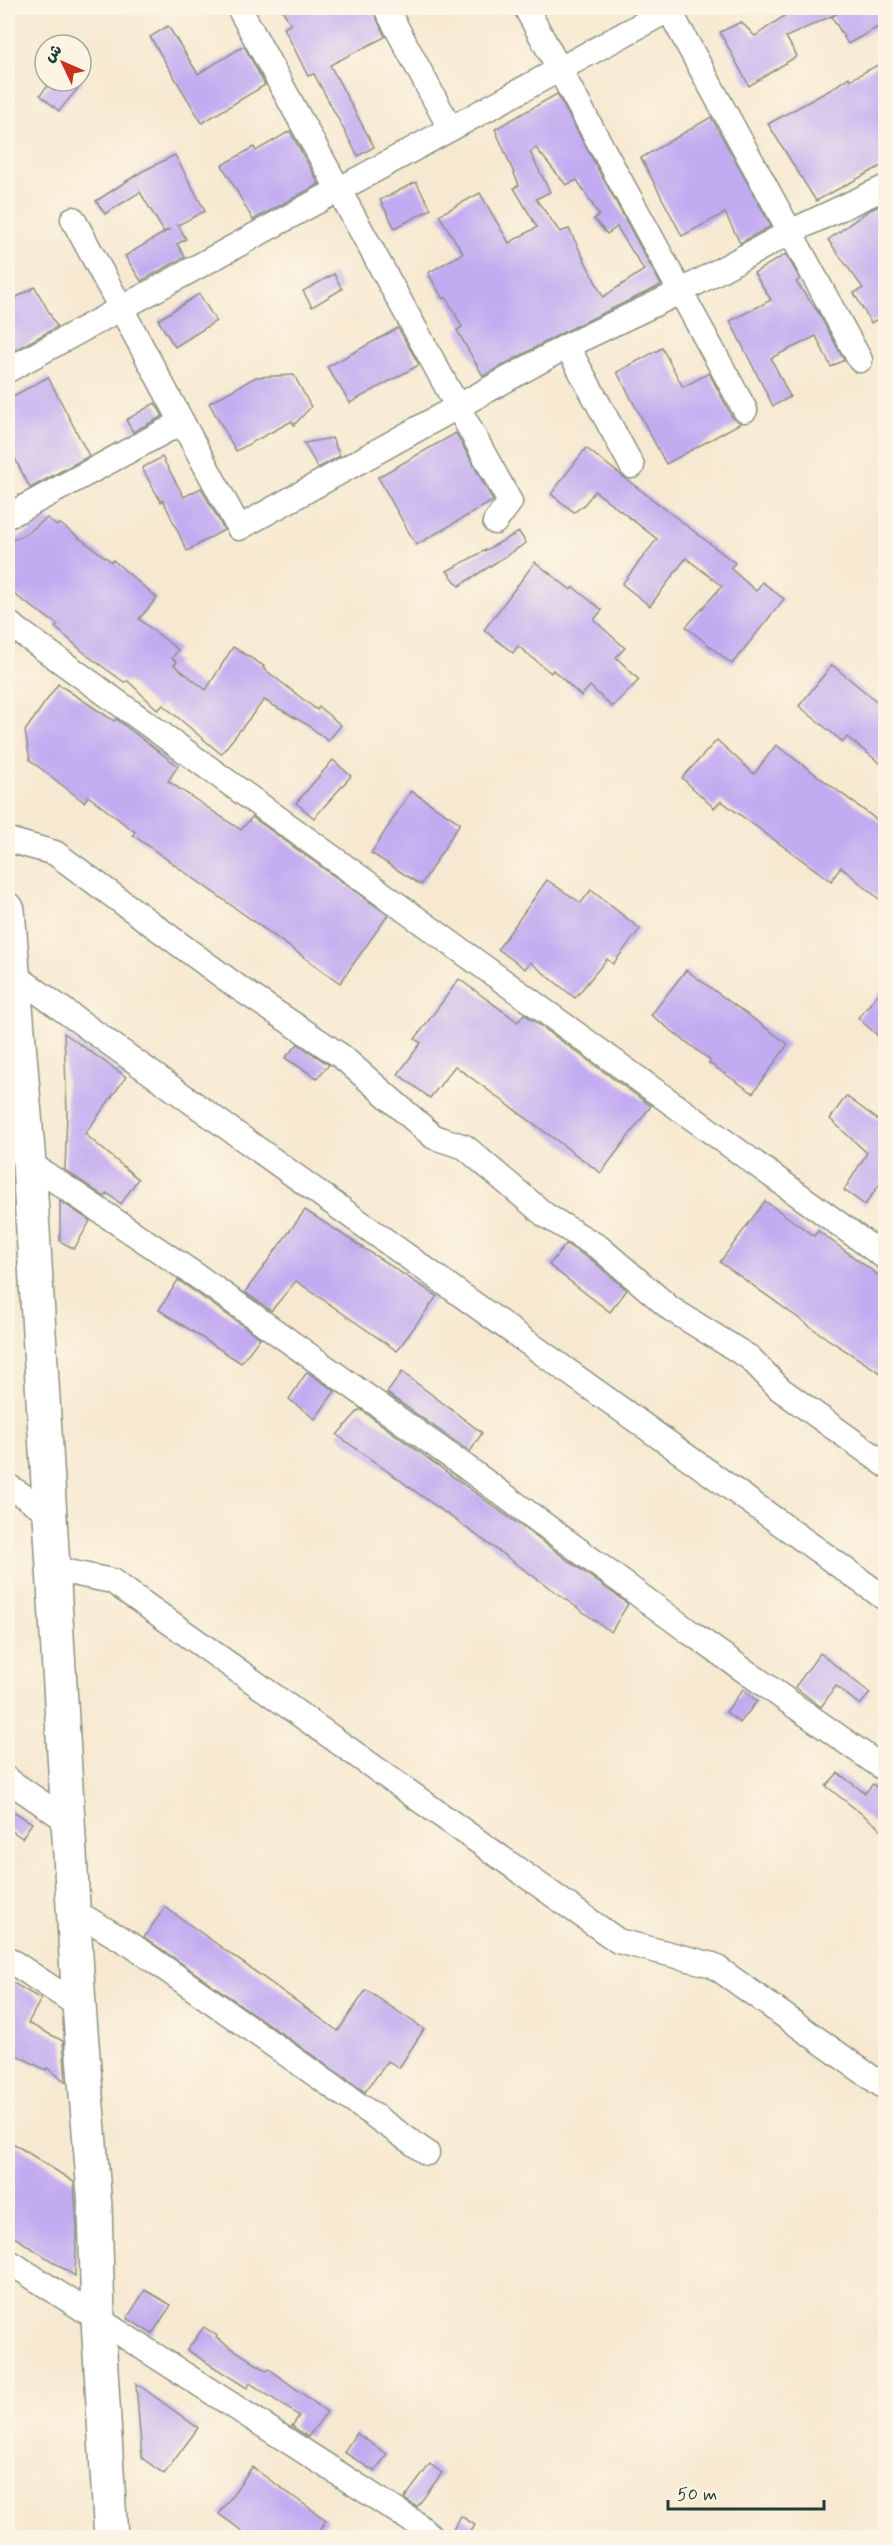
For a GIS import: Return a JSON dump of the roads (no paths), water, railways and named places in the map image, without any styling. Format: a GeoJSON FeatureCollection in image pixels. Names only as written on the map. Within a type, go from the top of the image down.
{"type":"FeatureCollection","features":[{"type":"Feature","properties":{"kind":"main road"},"geometry":{"type":"LineString","coordinates":[[8,910],[13,974],[14,1064],[29,1162],[79,2006],[95,2206],[98,2319],[111,2538]]}},
{"type":"Feature","properties":{"kind":"street"},"geometry":{"type":"LineString","coordinates":[[239,8],[510,502],[495,522]]}},
{"type":"Feature","properties":{"kind":"street"},"geometry":{"type":"LineString","coordinates":[[386,8],[450,128]]}},
{"type":"Feature","properties":{"kind":"street"},"geometry":{"type":"LineString","coordinates":[[526,8],[745,410]]}},
{"type":"Feature","properties":{"kind":"street"},"geometry":{"type":"LineString","coordinates":[[8,370],[670,8],[860,360]]}},
{"type":"Feature","properties":{"kind":"street"},"geometry":{"type":"LineString","coordinates":[[73,219],[240,528],[567,346],[680,292],[790,232],[885,187]]}},
{"type":"Feature","properties":{"kind":"street"},"geometry":{"type":"LineString","coordinates":[[567,346],[632,466]]}},
{"type":"Feature","properties":{"kind":"street"},"geometry":{"type":"LineString","coordinates":[[8,516],[182,422]]}},
{"type":"Feature","properties":{"kind":"street"},"geometry":{"type":"LineString","coordinates":[[8,623],[885,1258]]}},
{"type":"Feature","properties":{"kind":"street"},"geometry":{"type":"LineString","coordinates":[[8,840],[55,853],[239,988],[341,1056],[434,1137],[465,1147],[544,1215],[600,1248],[671,1309],[750,1358],[780,1389],[885,1466]]}},
{"type":"Feature","properties":{"kind":"street"},"geometry":{"type":"LineString","coordinates":[[13,974],[885,1599]]}},
{"type":"Feature","properties":{"kind":"street"},"geometry":{"type":"LineString","coordinates":[[29,1162],[222,1294],[463,1465],[691,1633],[885,1770]]}},
{"type":"Feature","properties":{"kind":"street"},"geometry":{"type":"LineString","coordinates":[[8,1486],[50,1513]]}},
{"type":"Feature","properties":{"kind":"street"},"geometry":{"type":"LineString","coordinates":[[53,1569],[112,1581],[618,1941],[713,1965],[885,2088]]}},
{"type":"Feature","properties":{"kind":"street"},"geometry":{"type":"LineString","coordinates":[[8,1780],[68,1821]]}},
{"type":"Feature","properties":{"kind":"street"},"geometry":{"type":"LineString","coordinates":[[74,1911],[133,1946],[427,2153]]}},
{"type":"Feature","properties":{"kind":"street"},"geometry":{"type":"LineString","coordinates":[[8,1959],[79,2006]]}},
{"type":"Feature","properties":{"kind":"street"},"geometry":{"type":"LineString","coordinates":[[8,2261],[414,2522],[434,2538]]}}]}
